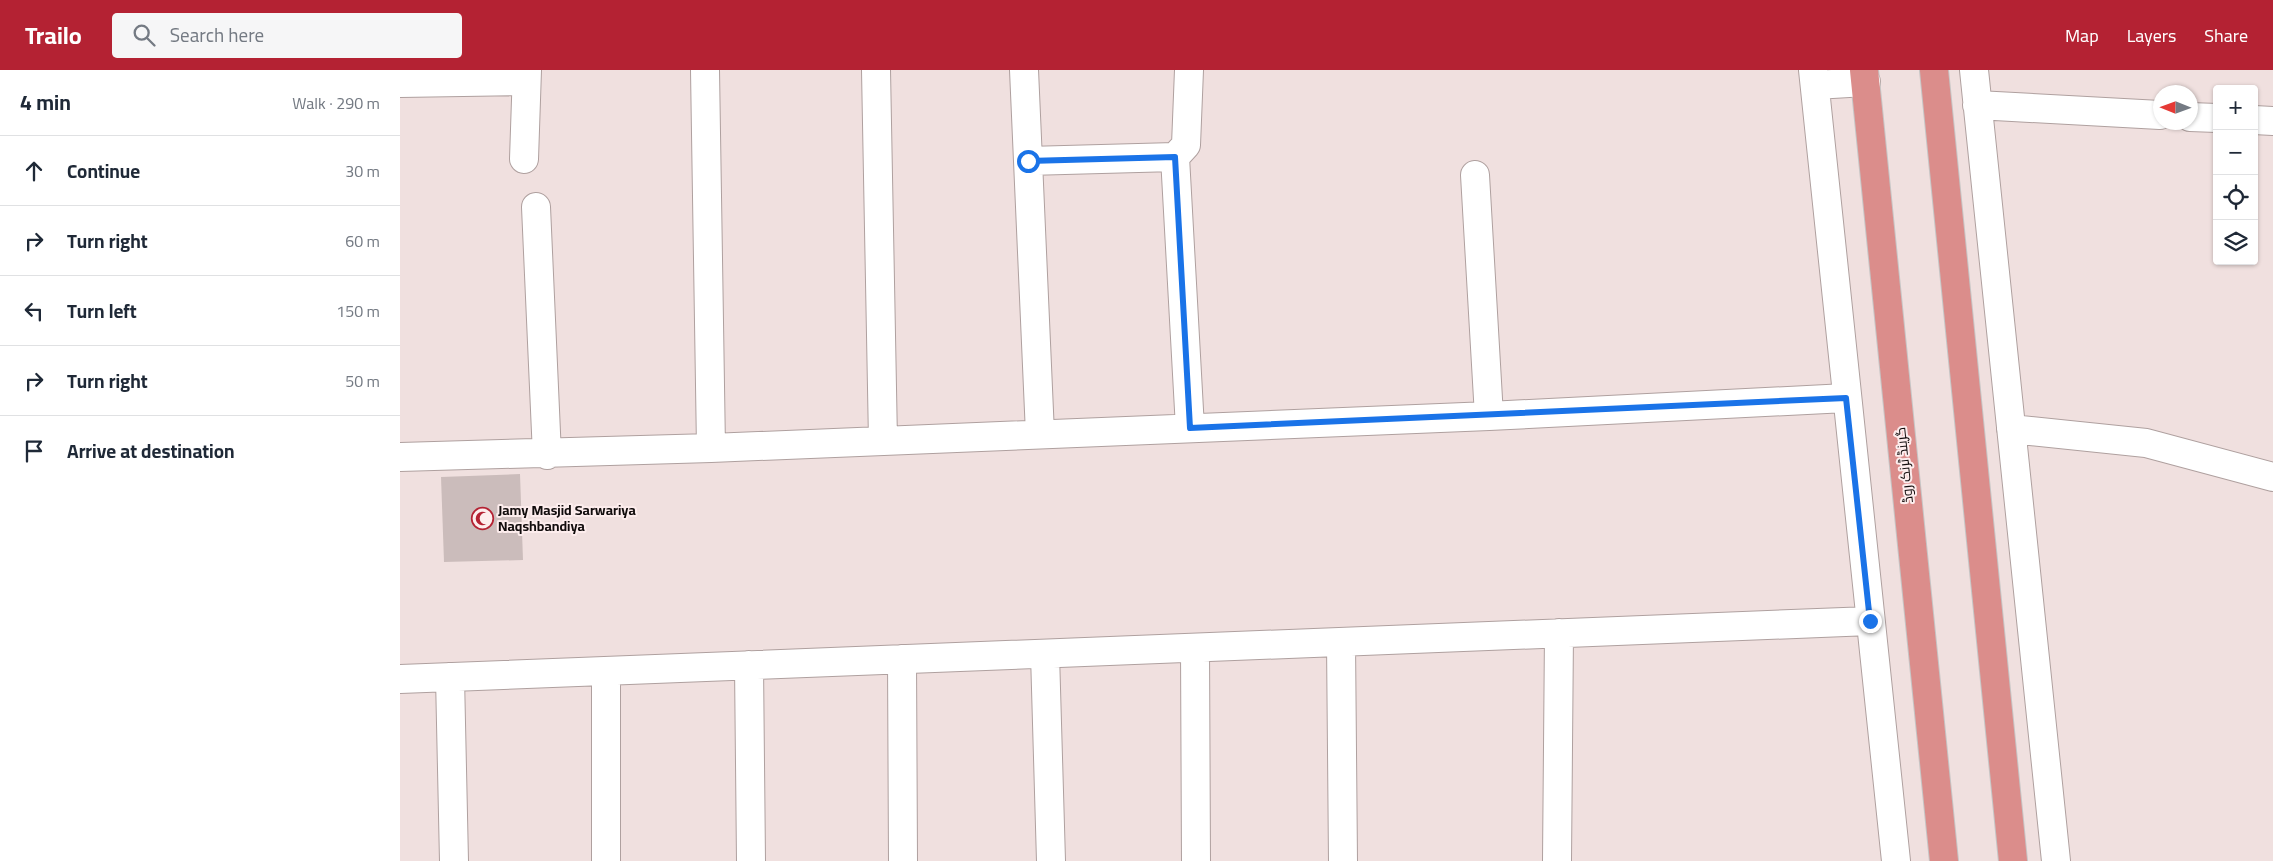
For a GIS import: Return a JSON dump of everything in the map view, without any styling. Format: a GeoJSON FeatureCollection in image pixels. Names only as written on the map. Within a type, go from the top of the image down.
{"type":"FeatureCollection","features":[{"type":"Feature","properties":{"kind":"highway"},"geometry":{"type":"LineString","coordinates":[[1934,70],[2012,861]]}},
{"type":"Feature","properties":{"kind":"highway","name":"گرینڈ ٹرنک روڈ"},"geometry":{"type":"LineString","coordinates":[[1865,76],[1944,861]]}},
{"type":"Feature","properties":{"kind":"street"},"geometry":{"type":"LineString","coordinates":[[705,70],[711,448]]}},
{"type":"Feature","properties":{"kind":"street"},"geometry":{"type":"LineString","coordinates":[[876,70],[883,441]]}},
{"type":"Feature","properties":{"kind":"street"},"geometry":{"type":"LineString","coordinates":[[1024,70],[1040,434]]}},
{"type":"Feature","properties":{"kind":"street"},"geometry":{"type":"LineString","coordinates":[[1189,70],[1186,145],[1175,157],[1190,428]]}},
{"type":"Feature","properties":{"kind":"street"},"geometry":{"type":"LineString","coordinates":[[1974,70],[2056,861]]}},
{"type":"Feature","properties":{"kind":"street"},"geometry":{"type":"LineString","coordinates":[[400,83],[527,75],[524,158]]}},
{"type":"Feature","properties":{"kind":"street"},"geometry":{"type":"LineString","coordinates":[[1865,76],[1814,78],[1846,398],[1896,861]]}},
{"type":"Feature","properties":{"kind":"street"},"geometry":{"type":"LineString","coordinates":[[1977,105],[2153,115]]}},
{"type":"Feature","properties":{"kind":"street"},"geometry":{"type":"LineString","coordinates":[[2198,117],[2213,118]]}},
{"type":"Feature","properties":{"kind":"street"},"geometry":{"type":"LineString","coordinates":[[2258,120],[2273,121]]}},
{"type":"Feature","properties":{"kind":"street"},"geometry":{"type":"LineString","coordinates":[[1028,161],[1175,157]]}},
{"type":"Feature","properties":{"kind":"street"},"geometry":{"type":"LineString","coordinates":[[1475,175],[1488,416]]}},
{"type":"Feature","properties":{"kind":"street"},"geometry":{"type":"LineString","coordinates":[[536,207],[547,455]]}},
{"type":"Feature","properties":{"kind":"street"},"geometry":{"type":"LineString","coordinates":[[400,457],[547,455],[1488,416],[1846,398]]}},
{"type":"Feature","properties":{"kind":"street"},"geometry":{"type":"LineString","coordinates":[[2011,429],[2146,443],[2273,477]]}},
{"type":"Feature","properties":{"kind":"street"},"geometry":{"type":"LineString","coordinates":[[400,679],[1870,621]]}},
{"type":"Feature","properties":{"kind":"street"},"geometry":{"type":"LineString","coordinates":[[1557,861],[1559,634]]}},
{"type":"Feature","properties":{"kind":"street"},"geometry":{"type":"LineString","coordinates":[[1341,642],[1343,861]]}},
{"type":"Feature","properties":{"kind":"street"},"geometry":{"type":"LineString","coordinates":[[1195,648],[1196,861]]}},
{"type":"Feature","properties":{"kind":"street"},"geometry":{"type":"LineString","coordinates":[[1045,654],[1051,861]]}},
{"type":"Feature","properties":{"kind":"street"},"geometry":{"type":"LineString","coordinates":[[902,659],[903,861]]}},
{"type":"Feature","properties":{"kind":"street"},"geometry":{"type":"LineString","coordinates":[[749,665],[751,861]]}},
{"type":"Feature","properties":{"kind":"street"},"geometry":{"type":"LineString","coordinates":[[606,671],[606,861]]}},
{"type":"Feature","properties":{"kind":"street"},"geometry":{"type":"LineString","coordinates":[[450,677],[454,861]]}},
{"type":"Feature","properties":{"kind":"building","name":"Jamy Masjid Sarwariya Naqshbandiya"},"geometry":{"type":"Polygon","coordinates":[[[520,474],[523,560],[444,562],[441,477],[520,474]]]}},
{"type":"Feature","properties":{"kind":"place","name":"Jamy Masjid Sarwariya Naqshbandiya"},"geometry":{"type":"Point","coordinates":[482,518]}},
{"type":"Feature","properties":{"kind":"route"},"geometry":{"type":"LineString","coordinates":[[1028,161],[1175,157],[1190,428],[1488,416],[1846,398],[1870,621]]}}]}
